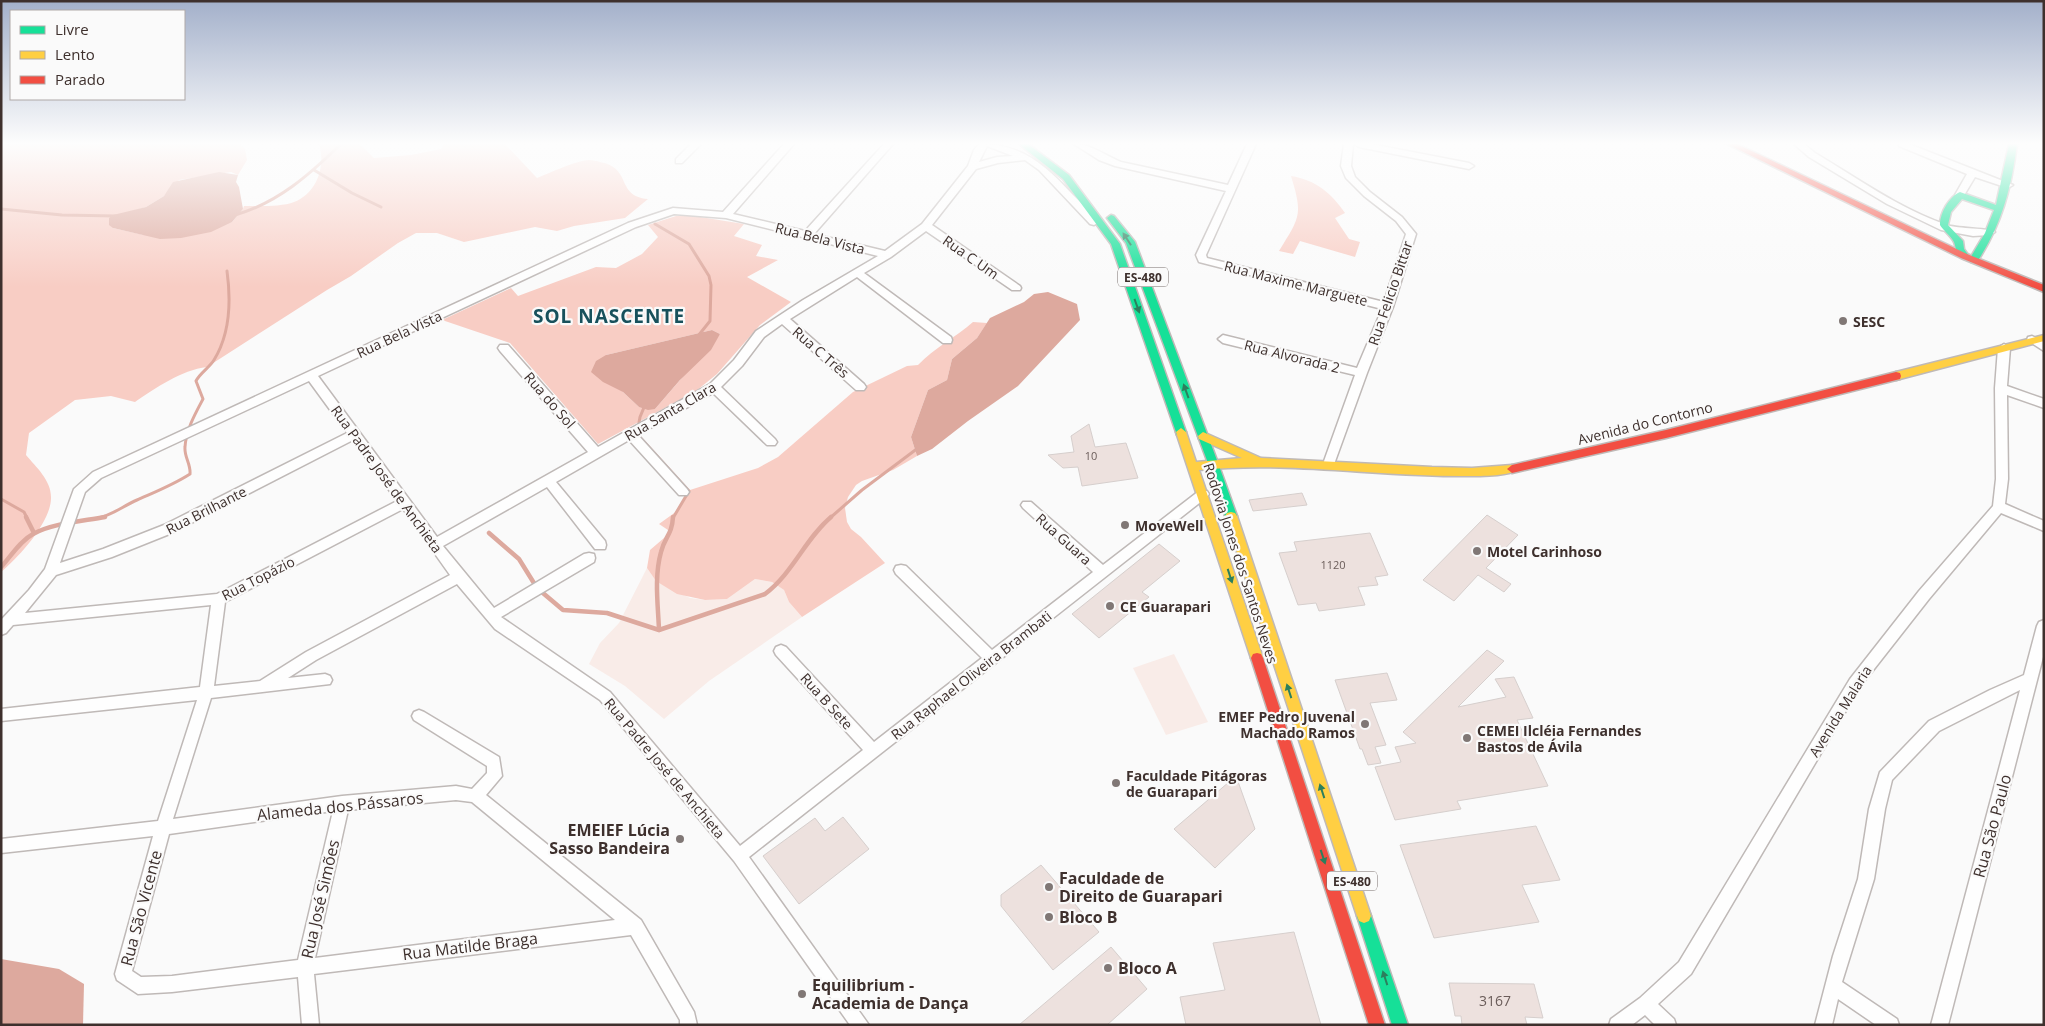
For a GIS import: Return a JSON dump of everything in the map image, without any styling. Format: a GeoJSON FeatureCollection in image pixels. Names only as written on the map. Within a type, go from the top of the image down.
{"type":"FeatureCollection","features":[{"type":"Feature","properties":{"kind":"main road","name":"Rodovia Jones dos Santos Neves"},"geometry":{"type":"LineString","coordinates":[[1077,192],[1115,244],[1194,466],[1377,1025]]}},
{"type":"Feature","properties":{"kind":"main road","name":"Rodovia Jones dos Santos Neves"},"geometry":{"type":"LineString","coordinates":[[1090,192],[1130,242],[1203,436],[1400,1025]]}},
{"type":"Feature","properties":{"kind":"main road"},"geometry":{"type":"LineString","coordinates":[[1831,192],[1936,242],[2044,284]]}},
{"type":"Feature","properties":{"kind":"main road"},"geometry":{"type":"LineString","coordinates":[[1966,253],[1990,232],[2006,192]]}},
{"type":"Feature","properties":{"kind":"main road"},"geometry":{"type":"LineString","coordinates":[[2000,209],[1960,195],[1946,212],[1944,219],[1945,228],[1966,253],[2044,288]]}},
{"type":"Feature","properties":{"kind":"main road","name":"Avenida do Contorno"},"geometry":{"type":"LineString","coordinates":[[1194,466],[1214,468],[1258,461],[1422,471],[1510,469],[1666,434],[2044,337]]}},
{"type":"Feature","properties":{"kind":"main road"},"geometry":{"type":"LineString","coordinates":[[1203,436],[1258,461]]}},
{"type":"Feature","properties":{"kind":"main road","name":"Avenida do Contorno"},"geometry":{"type":"LineString","coordinates":[[1198,479],[1214,468]]}},
{"type":"Feature","properties":{"kind":"main road"},"geometry":{"type":"LineString","coordinates":[[1311,821],[1331,818]]}},
{"type":"Feature","properties":{"kind":"street"},"geometry":{"type":"LineString","coordinates":[[726,215],[747,192]]}},
{"type":"Feature","properties":{"kind":"street"},"geometry":{"type":"LineString","coordinates":[[808,234],[846,192]]}},
{"type":"Feature","properties":{"kind":"street","name":"Rua Santa Clara"},"geometry":{"type":"LineString","coordinates":[[435,544],[714,386],[738,363],[760,334],[782,318],[887,255],[926,226],[953,192]]}},
{"type":"Feature","properties":{"kind":"street"},"geometry":{"type":"LineString","coordinates":[[1065,192],[1115,244]]}},
{"type":"Feature","properties":{"kind":"street","name":"Rua Maxime Marguete"},"geometry":{"type":"LineString","coordinates":[[1230,192],[1201,254],[1203,260],[1388,307]]}},
{"type":"Feature","properties":{"kind":"street","name":"Rua Felicio Bittar"},"geometry":{"type":"LineString","coordinates":[[1329,464],[1361,373],[1388,307],[1411,234],[1399,219],[1365,192]]}},
{"type":"Feature","properties":{"kind":"street"},"geometry":{"type":"LineString","coordinates":[[1873,192],[1945,228],[1973,233],[1990,232]]}},
{"type":"Feature","properties":{"kind":"street","name":"Rua Bela Vista"},"geometry":{"type":"LineString","coordinates":[[6,624],[51,571],[80,489],[97,475],[632,225],[673,211],[726,215],[887,255]]}},
{"type":"Feature","properties":{"kind":"street","name":"Rua C Um"},"geometry":{"type":"LineString","coordinates":[[926,226],[1016,288]]}},
{"type":"Feature","properties":{"kind":"street"},"geometry":{"type":"LineString","coordinates":[[858,272],[947,340]]}},
{"type":"Feature","properties":{"kind":"street","name":"Rua C Três"},"geometry":{"type":"LineString","coordinates":[[782,318],[860,387]]}},
{"type":"Feature","properties":{"kind":"street","name":"Rua Alvorada 2"},"geometry":{"type":"LineString","coordinates":[[1223,339],[1361,373]]}},
{"type":"Feature","properties":{"kind":"street"},"geometry":{"type":"LineString","coordinates":[[2032,340],[2044,347]]}},
{"type":"Feature","properties":{"kind":"street","name":"Rua do Sol"},"geometry":{"type":"LineString","coordinates":[[504,348],[596,453]]}},
{"type":"Feature","properties":{"kind":"street"},"geometry":{"type":"LineString","coordinates":[[2004,348],[2002,480],[1999,507],[2044,526]]}},
{"type":"Feature","properties":{"kind":"street","name":"Rua Padre José de Anchieta"},"geometry":{"type":"LineString","coordinates":[[311,375],[459,577],[500,625],[605,696],[739,856],[861,1025]]}},
{"type":"Feature","properties":{"kind":"street"},"geometry":{"type":"LineString","coordinates":[[714,386],[771,442]]}},
{"type":"Feature","properties":{"kind":"street"},"geometry":{"type":"LineString","coordinates":[[2002,388],[2044,404]]}},
{"type":"Feature","properties":{"kind":"street","name":"Rua Brilhante"},"geometry":{"type":"LineString","coordinates":[[51,571],[107,553],[168,529],[355,434]]}},
{"type":"Feature","properties":{"kind":"street"},"geometry":{"type":"LineString","coordinates":[[630,434],[683,492]]}},
{"type":"Feature","properties":{"kind":"street"},"geometry":{"type":"LineString","coordinates":[[548,480],[600,545]]}},
{"type":"Feature","properties":{"kind":"street","name":"Rua Raphael Oliveira Brambati"},"geometry":{"type":"LineString","coordinates":[[739,856],[1203,494]]}},
{"type":"Feature","properties":{"kind":"street","name":"Rua Topázio"},"geometry":{"type":"LineString","coordinates":[[6,624],[219,599],[404,503]]}},
{"type":"Feature","properties":{"kind":"street","name":"Rua Guara"},"geometry":{"type":"LineString","coordinates":[[1027,505],[1102,572]]}},
{"type":"Feature","properties":{"kind":"street","name":"Avenida Malaria"},"geometry":{"type":"LineString","coordinates":[[1616,1025],[1646,1004],[1685,968],[1855,683],[1924,595],[1999,507]]}},
{"type":"Feature","properties":{"kind":"street"},"geometry":{"type":"LineString","coordinates":[[492,616],[589,558]]}},
{"type":"Feature","properties":{"kind":"street"},"geometry":{"type":"LineString","coordinates":[[901,570],[992,659]]}},
{"type":"Feature","properties":{"kind":"street"},"geometry":{"type":"LineString","coordinates":[[262,687],[311,656],[459,577]]}},
{"type":"Feature","properties":{"kind":"street","name":"Rua São Vicente"},"geometry":{"type":"LineString","coordinates":[[219,599],[206,693],[163,828],[123,974],[138,986],[172,984],[305,967]]}},
{"type":"Feature","properties":{"kind":"street","name":"Rua São Paulo"},"geometry":{"type":"LineString","coordinates":[[1939,1025],[2030,679],[2039,665],[2044,626]]}},
{"type":"Feature","properties":{"kind":"street","name":"Rua B Sete"},"geometry":{"type":"LineString","coordinates":[[781,651],[872,751]]}},
{"type":"Feature","properties":{"kind":"street"},"geometry":{"type":"LineString","coordinates":[[1823,1025],[1866,878],[1877,809],[1885,777],[1934,726],[1995,694],[2030,679]]}},
{"type":"Feature","properties":{"kind":"street"},"geometry":{"type":"LineString","coordinates":[[1,715],[325,680]]}},
{"type":"Feature","properties":{"kind":"street"},"geometry":{"type":"LineString","coordinates":[[419,716],[494,762],[496,776],[475,796],[635,926],[688,1018],[689,1025]]}},
{"type":"Feature","properties":{"kind":"street","name":"Alameda dos Pássaros"},"geometry":{"type":"LineString","coordinates":[[1,846],[163,828],[342,803],[456,793],[475,796]]}},
{"type":"Feature","properties":{"kind":"street","name":"Rua José Simões"},"geometry":{"type":"LineString","coordinates":[[311,1025],[305,967],[342,803]]}},
{"type":"Feature","properties":{"kind":"street","name":"Rua Matilde Braga"},"geometry":{"type":"LineString","coordinates":[[305,967],[635,926]]}},
{"type":"Feature","properties":{"kind":"street"},"geometry":{"type":"LineString","coordinates":[[1833,986],[1884,1022]]}},
{"type":"Feature","properties":{"kind":"street"},"geometry":{"type":"LineString","coordinates":[[1646,1004],[1668,1025]]}},
{"type":"Feature","properties":{"kind":"shaded area"},"geometry":{"type":"Polygon","coordinates":[[[1,192],[168,192],[146,207],[136,210],[113,228],[144,235],[232,222],[244,206],[289,204],[302,198],[309,192],[630,192],[638,197],[648,199],[625,218],[574,226],[557,231],[535,227],[464,242],[437,233],[416,233],[207,367],[178,376],[135,402],[111,396],[75,400],[29,433],[26,455],[42,474],[48,485],[51,497],[50,506],[46,517],[33,538],[1,572],[1,192]]]}},
{"type":"Feature","properties":{"kind":"shaded area"},"geometry":{"type":"Polygon","coordinates":[[[167,192],[240,192],[243,209],[232,222],[211,232],[181,238],[160,239],[113,228],[109,225],[109,218],[113,215],[146,207],[164,196],[167,192]]]}},
{"type":"Feature","properties":{"kind":"shaded area"},"geometry":{"type":"Polygon","coordinates":[[[1295,192],[1326,192],[1345,213],[1335,218],[1349,239],[1360,242],[1355,257],[1300,241],[1293,254],[1279,251],[1295,223],[1298,208],[1295,192]]]}},
{"type":"Feature","properties":{"kind":"shaded area"},"geometry":{"type":"Polygon","coordinates":[[[676,216],[694,216],[744,224],[734,236],[762,245],[756,256],[778,260],[747,277],[791,302],[760,325],[717,374],[696,391],[598,444],[510,343],[442,320],[511,288],[518,296],[596,267],[616,268],[642,254],[658,237],[648,225],[676,216]],[[712,330],[606,355],[623,392],[639,407],[655,409],[720,334],[712,330]]]}},
{"type":"Feature","properties":{"kind":"shaded area"},"geometry":{"type":"Polygon","coordinates":[[[1048,292],[1077,304],[1080,320],[1018,386],[932,449],[917,456],[911,437],[928,390],[947,380],[952,359],[977,338],[990,318],[1024,302],[1034,294],[1048,292]]]}},
{"type":"Feature","properties":{"kind":"shaded area"},"geometry":{"type":"Polygon","coordinates":[[[973,322],[987,323],[977,338],[952,359],[947,380],[928,390],[911,437],[917,456],[893,470],[862,481],[856,485],[848,497],[845,508],[847,522],[851,529],[885,563],[802,617],[789,602],[784,590],[772,582],[755,579],[727,599],[705,600],[677,594],[656,581],[647,568],[650,550],[671,532],[659,524],[677,511],[690,490],[758,468],[778,457],[853,392],[907,366],[918,365],[973,322]]]}},
{"type":"Feature","properties":{"kind":"shaded area"},"geometry":{"type":"Polygon","coordinates":[[[712,330],[720,334],[711,350],[680,380],[655,409],[648,410],[639,407],[623,392],[603,382],[591,372],[596,361],[606,355],[712,330]]]}},
{"type":"Feature","properties":{"kind":"shaded area"},"geometry":{"type":"Polygon","coordinates":[[[647,568],[656,581],[690,598],[705,600],[727,599],[755,579],[772,582],[784,590],[789,602],[802,617],[709,681],[664,719],[625,686],[589,664],[600,643],[619,623],[647,568]]]}},
{"type":"Feature","properties":{"kind":"shaded area"},"geometry":{"type":"Polygon","coordinates":[[[1174,654],[1208,722],[1166,735],[1133,668],[1174,654]]]}},
{"type":"Feature","properties":{"kind":"shaded area"},"geometry":{"type":"Polygon","coordinates":[[[1,959],[59,969],[84,984],[83,1025],[1,1025],[1,959]]]}},
{"type":"Feature","properties":{"kind":"building"},"geometry":{"type":"Polygon","coordinates":[[[1089,424],[1095,447],[1126,443],[1138,478],[1082,486],[1078,467],[1063,468],[1048,455],[1074,452],[1071,436],[1089,424]]]}},
{"type":"Feature","properties":{"kind":"building"},"geometry":{"type":"Polygon","coordinates":[[[1302,493],[1307,505],[1253,511],[1249,500],[1302,493]]]}},
{"type":"Feature","properties":{"kind":"building","name":"Motel Carinhoso"},"geometry":{"type":"Polygon","coordinates":[[[1487,515],[1518,535],[1486,568],[1511,584],[1504,592],[1478,575],[1454,601],[1423,580],[1487,515]]]}},
{"type":"Feature","properties":{"kind":"building"},"geometry":{"type":"Polygon","coordinates":[[[1370,533],[1388,575],[1375,577],[1378,585],[1358,587],[1365,605],[1319,611],[1316,603],[1298,605],[1279,553],[1297,551],[1294,542],[1370,533]]]}},
{"type":"Feature","properties":{"kind":"building","name":"CE Guarapari"},"geometry":{"type":"Polygon","coordinates":[[[1159,544],[1180,561],[1142,592],[1149,597],[1099,638],[1072,614],[1159,544]]]}},
{"type":"Feature","properties":{"kind":"building","name":"CEMEI Ilcléia Fernandes Bastos de Ávila"},"geometry":{"type":"Polygon","coordinates":[[[1487,650],[1504,661],[1458,707],[1506,697],[1495,679],[1514,677],[1533,718],[1517,720],[1548,786],[1457,801],[1461,809],[1395,820],[1375,767],[1401,762],[1395,747],[1416,743],[1403,732],[1487,650]]]}},
{"type":"Feature","properties":{"kind":"building","name":"EMEF Pedro Juvenal Machado Ramos"},"geometry":{"type":"Polygon","coordinates":[[[1387,673],[1397,700],[1370,703],[1386,745],[1375,747],[1381,763],[1368,765],[1362,749],[1360,749],[1335,680],[1387,673]]]}},
{"type":"Feature","properties":{"kind":"building"},"geometry":{"type":"Polygon","coordinates":[[[1236,776],[1255,829],[1215,868],[1174,829],[1236,776]]]}},
{"type":"Feature","properties":{"kind":"building"},"geometry":{"type":"Polygon","coordinates":[[[843,817],[869,849],[799,904],[763,856],[815,818],[825,831],[843,817]]]}},
{"type":"Feature","properties":{"kind":"building"},"geometry":{"type":"Polygon","coordinates":[[[1536,826],[1560,880],[1522,885],[1539,922],[1434,938],[1400,845],[1536,826]]]}},
{"type":"Feature","properties":{"kind":"building","name":"Bloco B"},"geometry":{"type":"Polygon","coordinates":[[[1041,865],[1099,932],[1053,970],[1001,906],[1001,895],[1041,865]]]}},
{"type":"Feature","properties":{"kind":"building"},"geometry":{"type":"Polygon","coordinates":[[[1294,932],[1321,1025],[1186,1025],[1180,997],[1225,990],[1213,943],[1294,932]]]}},
{"type":"Feature","properties":{"kind":"building","name":"Bloco A"},"geometry":{"type":"Polygon","coordinates":[[[1111,947],[1147,989],[1107,1025],[1019,1025],[1111,947]]]}},
{"type":"Feature","properties":{"kind":"building"},"geometry":{"type":"Polygon","coordinates":[[[1449,983],[1534,984],[1543,1018],[1525,1017],[1527,1025],[1462,1025],[1461,1016],[1455,1016],[1449,983]]]}},
{"type":"Feature","properties":{"kind":"waterway"},"geometry":{"type":"LineString","coordinates":[[235,215],[251,210],[284,192]]}},
{"type":"Feature","properties":{"kind":"waterway"},"geometry":{"type":"LineString","coordinates":[[350,192],[381,207]]}},
{"type":"Feature","properties":{"kind":"waterway"},"geometry":{"type":"LineString","coordinates":[[1,209],[62,215],[116,216]]}},
{"type":"Feature","properties":{"kind":"waterway"},"geometry":{"type":"LineString","coordinates":[[655,224],[689,244],[709,276],[711,285],[710,321],[698,336]]}},
{"type":"Feature","properties":{"kind":"waterway"},"geometry":{"type":"LineString","coordinates":[[98,518],[113,513],[190,474],[190,467],[185,454],[187,434],[203,399],[196,381],[214,360],[223,339],[229,305],[227,271]]}},
{"type":"Feature","properties":{"kind":"waterway"},"geometry":{"type":"LineString","coordinates":[[645,405],[640,417],[637,434],[689,491],[673,518]]}},
{"type":"Feature","properties":{"kind":"waterway"},"geometry":{"type":"LineString","coordinates":[[830,518],[862,490],[918,448]]}},
{"type":"Feature","properties":{"kind":"waterway"},"geometry":{"type":"LineString","coordinates":[[1,499],[24,512],[27,518]]}},
{"type":"Feature","properties":{"kind":"waterway"},"geometry":{"type":"LineString","coordinates":[[26,517],[34,533]]}},
{"type":"Feature","properties":{"kind":"waterway"},"geometry":{"type":"LineString","coordinates":[[1,567],[24,541],[41,530],[105,517]]}},
{"type":"Feature","properties":{"kind":"waterway"},"geometry":{"type":"LineString","coordinates":[[659,630],[657,591],[659,562],[664,542],[670,532],[673,517]]}},
{"type":"Feature","properties":{"kind":"waterway"},"geometry":{"type":"LineString","coordinates":[[659,630],[765,594],[775,586],[814,535],[830,518]]}},
{"type":"Feature","properties":{"kind":"waterway"},"geometry":{"type":"LineString","coordinates":[[489,533],[519,559],[537,588],[563,610],[607,613],[659,630]]}},
{"type":"Feature","properties":{"kind":"traffic: fast"},"geometry":{"type":"LineString","coordinates":[[1077,192],[1115,244],[1181,432]]}},
{"type":"Feature","properties":{"kind":"traffic: fast"},"geometry":{"type":"LineString","coordinates":[[1974,260],[1990,233],[2004,192]]}},
{"type":"Feature","properties":{"kind":"traffic: fast"},"geometry":{"type":"LineString","coordinates":[[1964,256],[1959,250],[1958,241],[1944,225],[1945,216],[1952,205],[1960,195],[2000,209]]}},
{"type":"Feature","properties":{"kind":"traffic: fast"},"geometry":{"type":"LineString","coordinates":[[1111,218],[1130,242],[1231,516]]}},
{"type":"Feature","properties":{"kind":"traffic: fast"},"geometry":{"type":"LineString","coordinates":[[1364,916],[1400,1025]]}},
{"type":"Feature","properties":{"kind":"traffic: slow"},"geometry":{"type":"LineString","coordinates":[[1896,376],[2044,338]]}},
{"type":"Feature","properties":{"kind":"traffic: slow"},"geometry":{"type":"LineString","coordinates":[[1181,432],[1257,658]]}},
{"type":"Feature","properties":{"kind":"traffic: slow"},"geometry":{"type":"LineString","coordinates":[[1203,436],[1258,461]]}},
{"type":"Feature","properties":{"kind":"traffic: slow"},"geometry":{"type":"LineString","coordinates":[[1193,466],[1233,462],[1273,462],[1432,471],[1472,472],[1512,469]]}},
{"type":"Feature","properties":{"kind":"traffic: slow"},"geometry":{"type":"LineString","coordinates":[[1231,516],[1364,916]]}},
{"type":"Feature","properties":{"kind":"traffic: jam"},"geometry":{"type":"LineString","coordinates":[[1831,192],[1964,256],[2044,289]]}},
{"type":"Feature","properties":{"kind":"traffic: jam"},"geometry":{"type":"LineString","coordinates":[[1512,469],[1666,434],[1896,376]]}},
{"type":"Feature","properties":{"kind":"traffic: jam"},"geometry":{"type":"LineString","coordinates":[[1257,658],[1377,1025]]}},
{"type":"Feature","properties":{"kind":"place","name":"SESC"},"geometry":{"type":"Point","coordinates":[1843,321]}},
{"type":"Feature","properties":{"kind":"place","name":"MoveWell"},"geometry":{"type":"Point","coordinates":[1125,525]}},
{"type":"Feature","properties":{"kind":"place","name":"Motel Carinhoso"},"geometry":{"type":"Point","coordinates":[1477,551]}},
{"type":"Feature","properties":{"kind":"place","name":"CE Guarapari"},"geometry":{"type":"Point","coordinates":[1110,606]}},
{"type":"Feature","properties":{"kind":"place","name":"EMEF Pedro Juvenal Machado Ramos"},"geometry":{"type":"Point","coordinates":[1365,724]}},
{"type":"Feature","properties":{"kind":"place","name":"CEMEI Ilcléia Fernandes Bastos de Ávila"},"geometry":{"type":"Point","coordinates":[1467,738]}},
{"type":"Feature","properties":{"kind":"place","name":"Faculdade Pitágoras de Guarapari"},"geometry":{"type":"Point","coordinates":[1116,783]}},
{"type":"Feature","properties":{"kind":"place","name":"EMEIEF Lúcia Sasso Bandeira"},"geometry":{"type":"Point","coordinates":[680,839]}},
{"type":"Feature","properties":{"kind":"place","name":"Faculdade de Direito de Guarapari"},"geometry":{"type":"Point","coordinates":[1049,887]}},
{"type":"Feature","properties":{"kind":"place","name":"Bloco B"},"geometry":{"type":"Point","coordinates":[1049,917]}},
{"type":"Feature","properties":{"kind":"place","name":"Bloco A"},"geometry":{"type":"Point","coordinates":[1108,968]}},
{"type":"Feature","properties":{"kind":"place","name":"Equilibrium - Academia de Dança"},"geometry":{"type":"Point","coordinates":[802,994]}},
{"type":"Feature","properties":{"kind":"district","name":"SOL NASCENTE"},"geometry":{"type":"Point","coordinates":[609,316]}}]}
